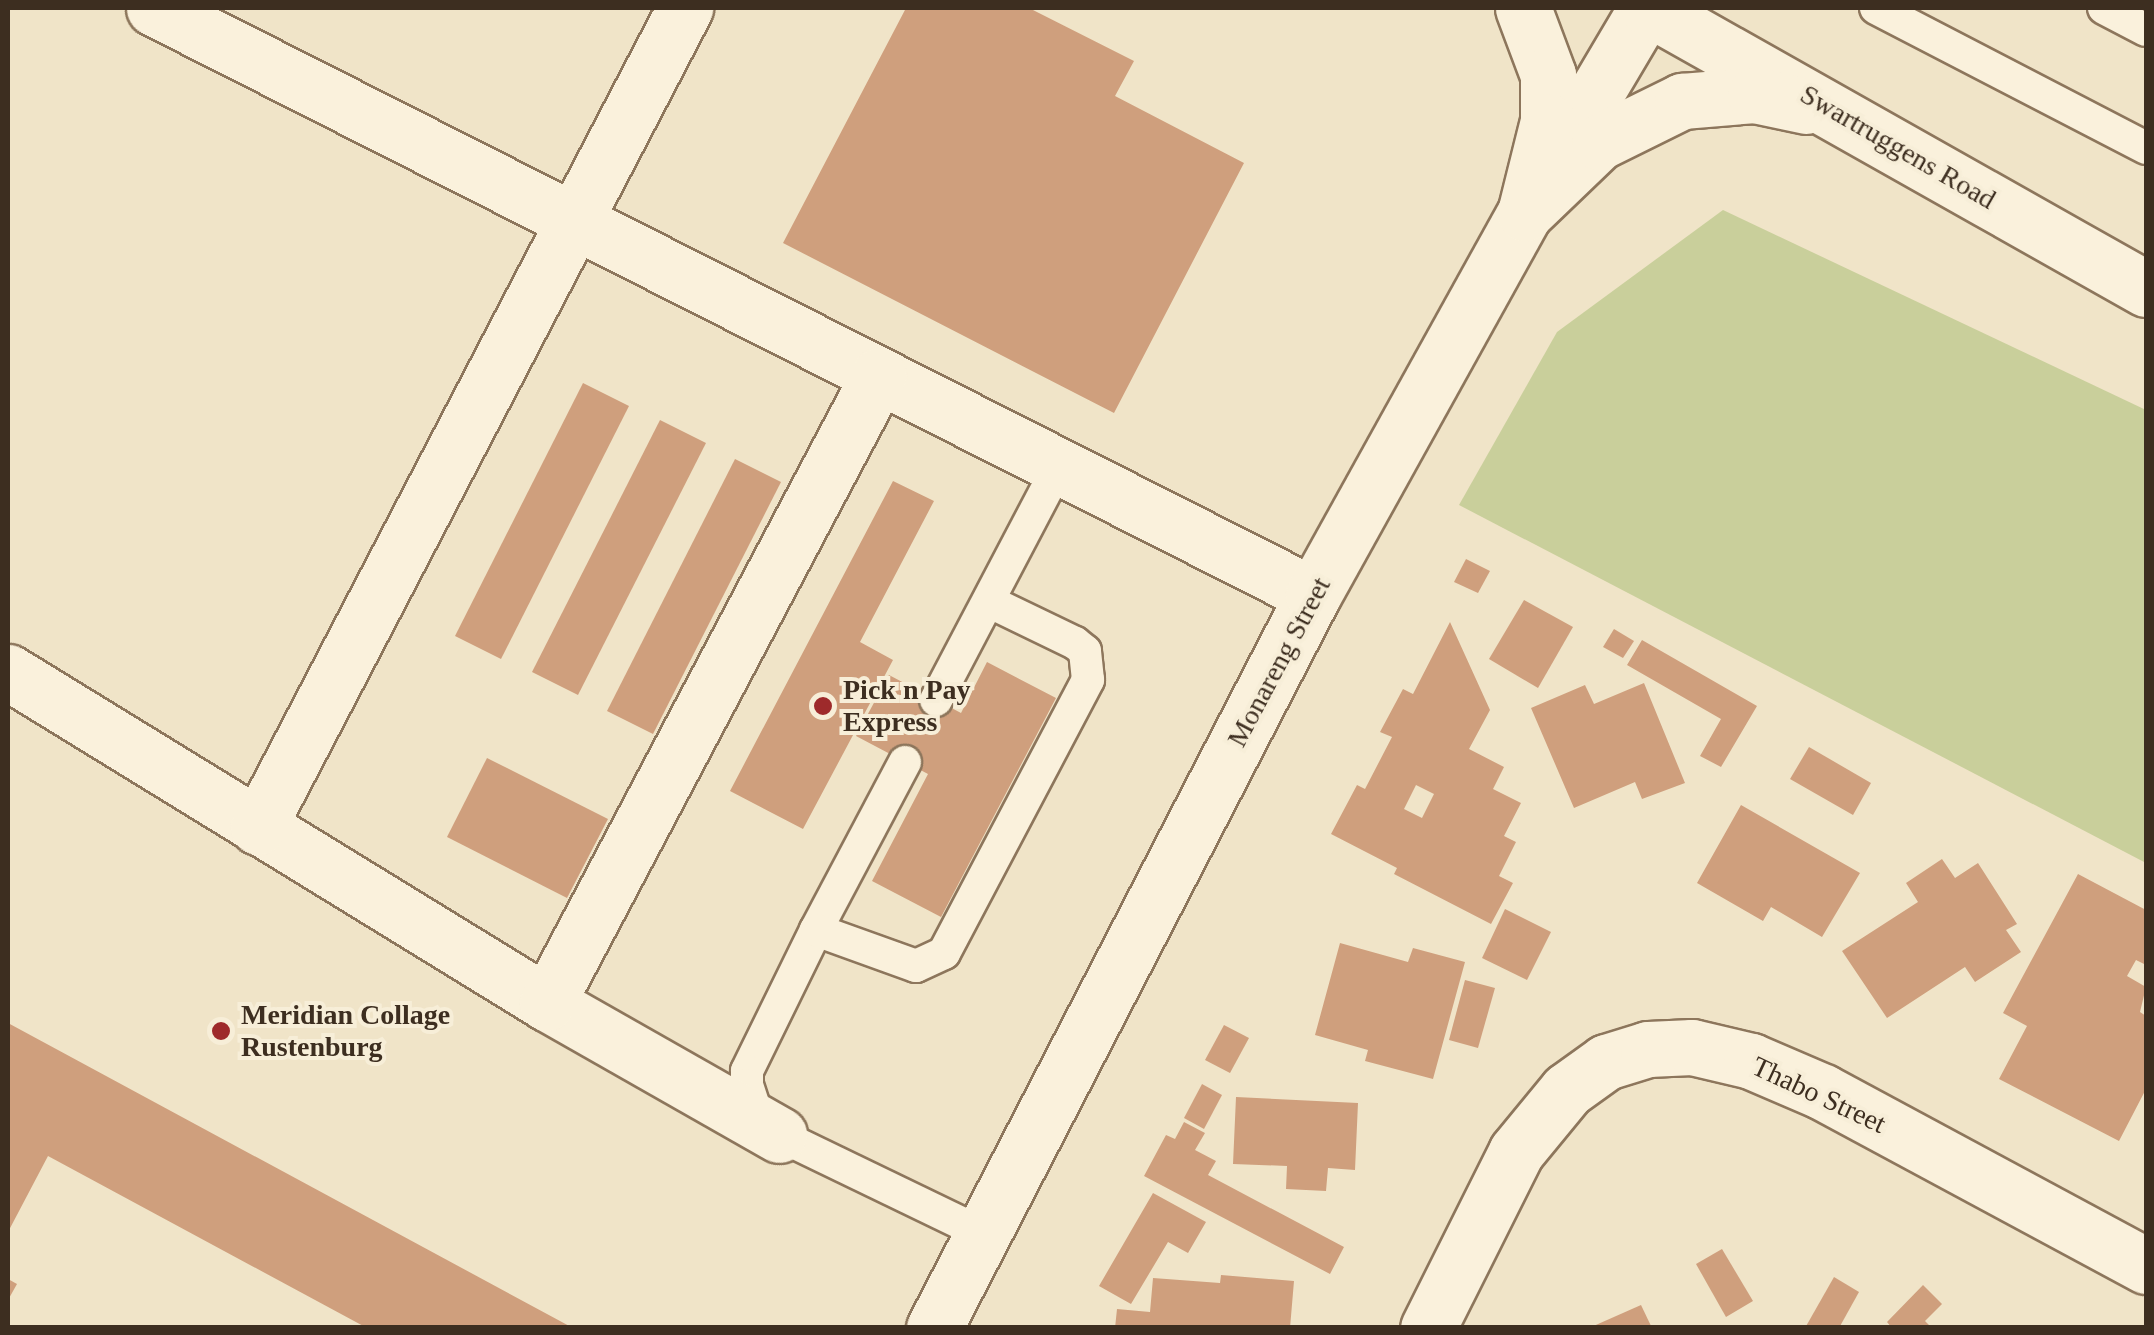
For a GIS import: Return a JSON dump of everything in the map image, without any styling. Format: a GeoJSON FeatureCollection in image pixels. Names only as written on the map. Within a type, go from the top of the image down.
{"type":"FeatureCollection","features":[{"type":"Feature","properties":{"kind":"street"},"geometry":{"type":"LineString","coordinates":[[154,8],[1313,595]]}},
{"type":"Feature","properties":{"kind":"street"},"geometry":{"type":"LineString","coordinates":[[258,827],[684,8]]}},
{"type":"Feature","properties":{"kind":"street"},"geometry":{"type":"LineString","coordinates":[[1523,8],[1548,75],[1548,121],[1525,213]]}},
{"type":"Feature","properties":{"kind":"street","name":"Monareng Street"},"geometry":{"type":"LineString","coordinates":[[934,1328],[1313,595],[1525,213],[1647,8]]}},
{"type":"Feature","properties":{"kind":"street","name":"Swartruggens Road"},"geometry":{"type":"LineString","coordinates":[[1647,8],[1843,114],[2146,289]]}},
{"type":"Feature","properties":{"kind":"street"},"geometry":{"type":"LineString","coordinates":[[1525,213],[1599,142],[1682,101],[1755,95],[1843,114]]}},
{"type":"Feature","properties":{"kind":"street"},"geometry":{"type":"LineString","coordinates":[[546,1003],[879,375]]}},
{"type":"Feature","properties":{"kind":"street"},"geometry":{"type":"LineString","coordinates":[[8,672],[546,1003],[779,1135]]}},
{"type":"Feature","properties":{"kind":"street","name":"Thabo Street"},"geometry":{"type":"LineString","coordinates":[[1428,1328],[1516,1152],[1567,1090],[1606,1062],[1648,1049],[1692,1047],[1769,1068],[1824,1092],[2146,1266]]}},
{"type":"Feature","properties":{"kind":"lane"},"geometry":{"type":"LineString","coordinates":[[1876,8],[2146,148]]}},
{"type":"Feature","properties":{"kind":"lane"},"geometry":{"type":"LineString","coordinates":[[2104,8],[2146,30]]}},
{"type":"Feature","properties":{"kind":"lane"},"geometry":{"type":"LineString","coordinates":[[936,700],[1059,466]]}},
{"type":"Feature","properties":{"kind":"lane"},"geometry":{"type":"LineString","coordinates":[[816,930],[916,966],[944,953],[1088,680],[1085,651],[1076,643],[990,602]]}},
{"type":"Feature","properties":{"kind":"lane"},"geometry":{"type":"LineString","coordinates":[[905,762],[747,1071],[754,1106],[779,1135],[982,1233]]}},
{"type":"Feature","properties":{"kind":"green space"},"geometry":{"type":"Polygon","coordinates":[[[1723,210],[2146,410],[2146,863],[1459,505],[1557,332],[1723,210]]]}},
{"type":"Feature","properties":{"kind":"building"},"geometry":{"type":"Polygon","coordinates":[[[906,8],[1029,8],[1134,61],[1115,96],[1244,163],[1114,413],[783,243],[906,8]]]}},
{"type":"Feature","properties":{"kind":"building"},"geometry":{"type":"Polygon","coordinates":[[[583,383],[629,406],[501,659],[455,636],[583,383]]]}},
{"type":"Feature","properties":{"kind":"building"},"geometry":{"type":"Polygon","coordinates":[[[660,420],[706,443],[578,695],[532,672],[660,420]]]}},
{"type":"Feature","properties":{"kind":"building"},"geometry":{"type":"Polygon","coordinates":[[[735,459],[781,482],[653,734],[607,711],[735,459]]]}},
{"type":"Feature","properties":{"kind":"building"},"geometry":{"type":"Polygon","coordinates":[[[893,481],[934,501],[860,642],[893,660],[803,829],[730,791],[893,481]]]}},
{"type":"Feature","properties":{"kind":"building"},"geometry":{"type":"Polygon","coordinates":[[[1466,559],[1490,571],[1478,593],[1454,582],[1466,559]]]}},
{"type":"Feature","properties":{"kind":"building"},"geometry":{"type":"Polygon","coordinates":[[[1524,600],[1573,627],[1538,688],[1489,659],[1524,600]]]}},
{"type":"Feature","properties":{"kind":"building"},"geometry":{"type":"Polygon","coordinates":[[[1450,622],[1490,710],[1469,749],[1504,767],[1493,789],[1521,803],[1504,836],[1516,842],[1499,876],[1513,883],[1491,924],[1394,874],[1397,868],[1331,834],[1357,785],[1365,789],[1392,737],[1380,732],[1403,689],[1413,694],[1450,622]],[[1416,785],[1404,809],[1422,818],[1434,794],[1416,785]]]}},
{"type":"Feature","properties":{"kind":"building"},"geometry":{"type":"Polygon","coordinates":[[[1614,629],[1634,641],[1623,658],[1603,647],[1614,629]]]}},
{"type":"Feature","properties":{"kind":"building"},"geometry":{"type":"Polygon","coordinates":[[[1642,640],[1757,706],[1721,767],[1700,756],[1721,719],[1627,665],[1642,640]]]}},
{"type":"Feature","properties":{"kind":"building"},"geometry":{"type":"Polygon","coordinates":[[[987,662],[1056,698],[941,917],[872,881],[928,774],[856,736],[889,675],[961,713],[987,662]]]}},
{"type":"Feature","properties":{"kind":"building"},"geometry":{"type":"Polygon","coordinates":[[[1644,683],[1685,783],[1642,799],[1635,782],[1574,808],[1531,708],[1585,685],[1594,704],[1644,683]]]}},
{"type":"Feature","properties":{"kind":"building"},"geometry":{"type":"Polygon","coordinates":[[[1809,747],[1871,783],[1853,815],[1790,779],[1809,747]]]}},
{"type":"Feature","properties":{"kind":"building"},"geometry":{"type":"Polygon","coordinates":[[[487,758],[608,819],[567,898],[447,837],[487,758]]]}},
{"type":"Feature","properties":{"kind":"building"},"geometry":{"type":"Polygon","coordinates":[[[1741,805],[1860,873],[1822,937],[1771,907],[1763,921],[1697,883],[1741,805]]]}},
{"type":"Feature","properties":{"kind":"building"},"geometry":{"type":"Polygon","coordinates":[[[1942,859],[1955,878],[1978,863],[2017,924],[2006,930],[2021,952],[1975,982],[1965,967],[1887,1018],[1842,951],[1918,902],[1906,883],[1942,859]]]}},
{"type":"Feature","properties":{"kind":"building"},"geometry":{"type":"Polygon","coordinates":[[[2078,874],[2146,910],[2146,965],[2136,960],[2127,976],[2146,987],[2140,1012],[2146,1016],[2146,1089],[2119,1141],[1999,1079],[2027,1026],[2003,1013],[2078,874]]]}},
{"type":"Feature","properties":{"kind":"building"},"geometry":{"type":"Polygon","coordinates":[[[1505,909],[1551,932],[1527,980],[1482,958],[1505,909]]]}},
{"type":"Feature","properties":{"kind":"building"},"geometry":{"type":"Polygon","coordinates":[[[1340,943],[1408,962],[1413,948],[1465,962],[1433,1079],[1365,1061],[1368,1050],[1315,1035],[1340,943]]]}},
{"type":"Feature","properties":{"kind":"building"},"geometry":{"type":"Polygon","coordinates":[[[1465,980],[1495,988],[1478,1048],[1449,1040],[1465,980]]]}},
{"type":"Feature","properties":{"kind":"building"},"geometry":{"type":"Polygon","coordinates":[[[8,1023],[573,1328],[367,1328],[48,1156],[8,1232],[8,1023]]]}},
{"type":"Feature","properties":{"kind":"building"},"geometry":{"type":"Polygon","coordinates":[[[1224,1025],[1249,1038],[1230,1073],[1205,1060],[1224,1025]]]}},
{"type":"Feature","properties":{"kind":"building"},"geometry":{"type":"Polygon","coordinates":[[[1202,1084],[1222,1095],[1204,1129],[1184,1118],[1202,1084]]]}},
{"type":"Feature","properties":{"kind":"building"},"geometry":{"type":"Polygon","coordinates":[[[1236,1097],[1358,1103],[1355,1170],[1328,1168],[1326,1191],[1286,1189],[1287,1166],[1233,1164],[1236,1097]]]}},
{"type":"Feature","properties":{"kind":"building"},"geometry":{"type":"Polygon","coordinates":[[[1184,1122],[1205,1133],[1195,1150],[1216,1161],[1208,1175],[1344,1247],[1330,1274],[1144,1176],[1166,1135],[1175,1139],[1184,1122]]]}},
{"type":"Feature","properties":{"kind":"building"},"geometry":{"type":"Polygon","coordinates":[[[1153,1193],[1206,1222],[1188,1253],[1168,1242],[1131,1304],[1099,1286],[1153,1193]]]}},
{"type":"Feature","properties":{"kind":"building"},"geometry":{"type":"Polygon","coordinates":[[[1722,1249],[1753,1301],[1726,1317],[1696,1264],[1722,1249]]]}},
{"type":"Feature","properties":{"kind":"building"},"geometry":{"type":"Polygon","coordinates":[[[1221,1275],[1294,1281],[1290,1328],[1115,1328],[1117,1309],[1150,1312],[1153,1278],[1220,1283],[1221,1275]]]}},
{"type":"Feature","properties":{"kind":"building"},"geometry":{"type":"Polygon","coordinates":[[[1834,1277],[1859,1292],[1839,1328],[1805,1328],[1834,1277]]]}},
{"type":"Feature","properties":{"kind":"building"},"geometry":{"type":"Polygon","coordinates":[[[8,1279],[17,1284],[8,1300],[8,1279]]]}},
{"type":"Feature","properties":{"kind":"building"},"geometry":{"type":"Polygon","coordinates":[[[1923,1285],[1942,1304],[1925,1321],[1932,1328],[1892,1328],[1887,1322],[1923,1285]]]}},
{"type":"Feature","properties":{"kind":"building"},"geometry":{"type":"Polygon","coordinates":[[[1641,1305],[1652,1328],[1589,1328],[1641,1305]]]}},
{"type":"Feature","properties":{"kind":"place","name":"Pick n Pay Express"},"geometry":{"type":"Point","coordinates":[823,706]}},
{"type":"Feature","properties":{"kind":"place","name":"Meridian Collage Rustenburg"},"geometry":{"type":"Point","coordinates":[221,1031]}}]}
